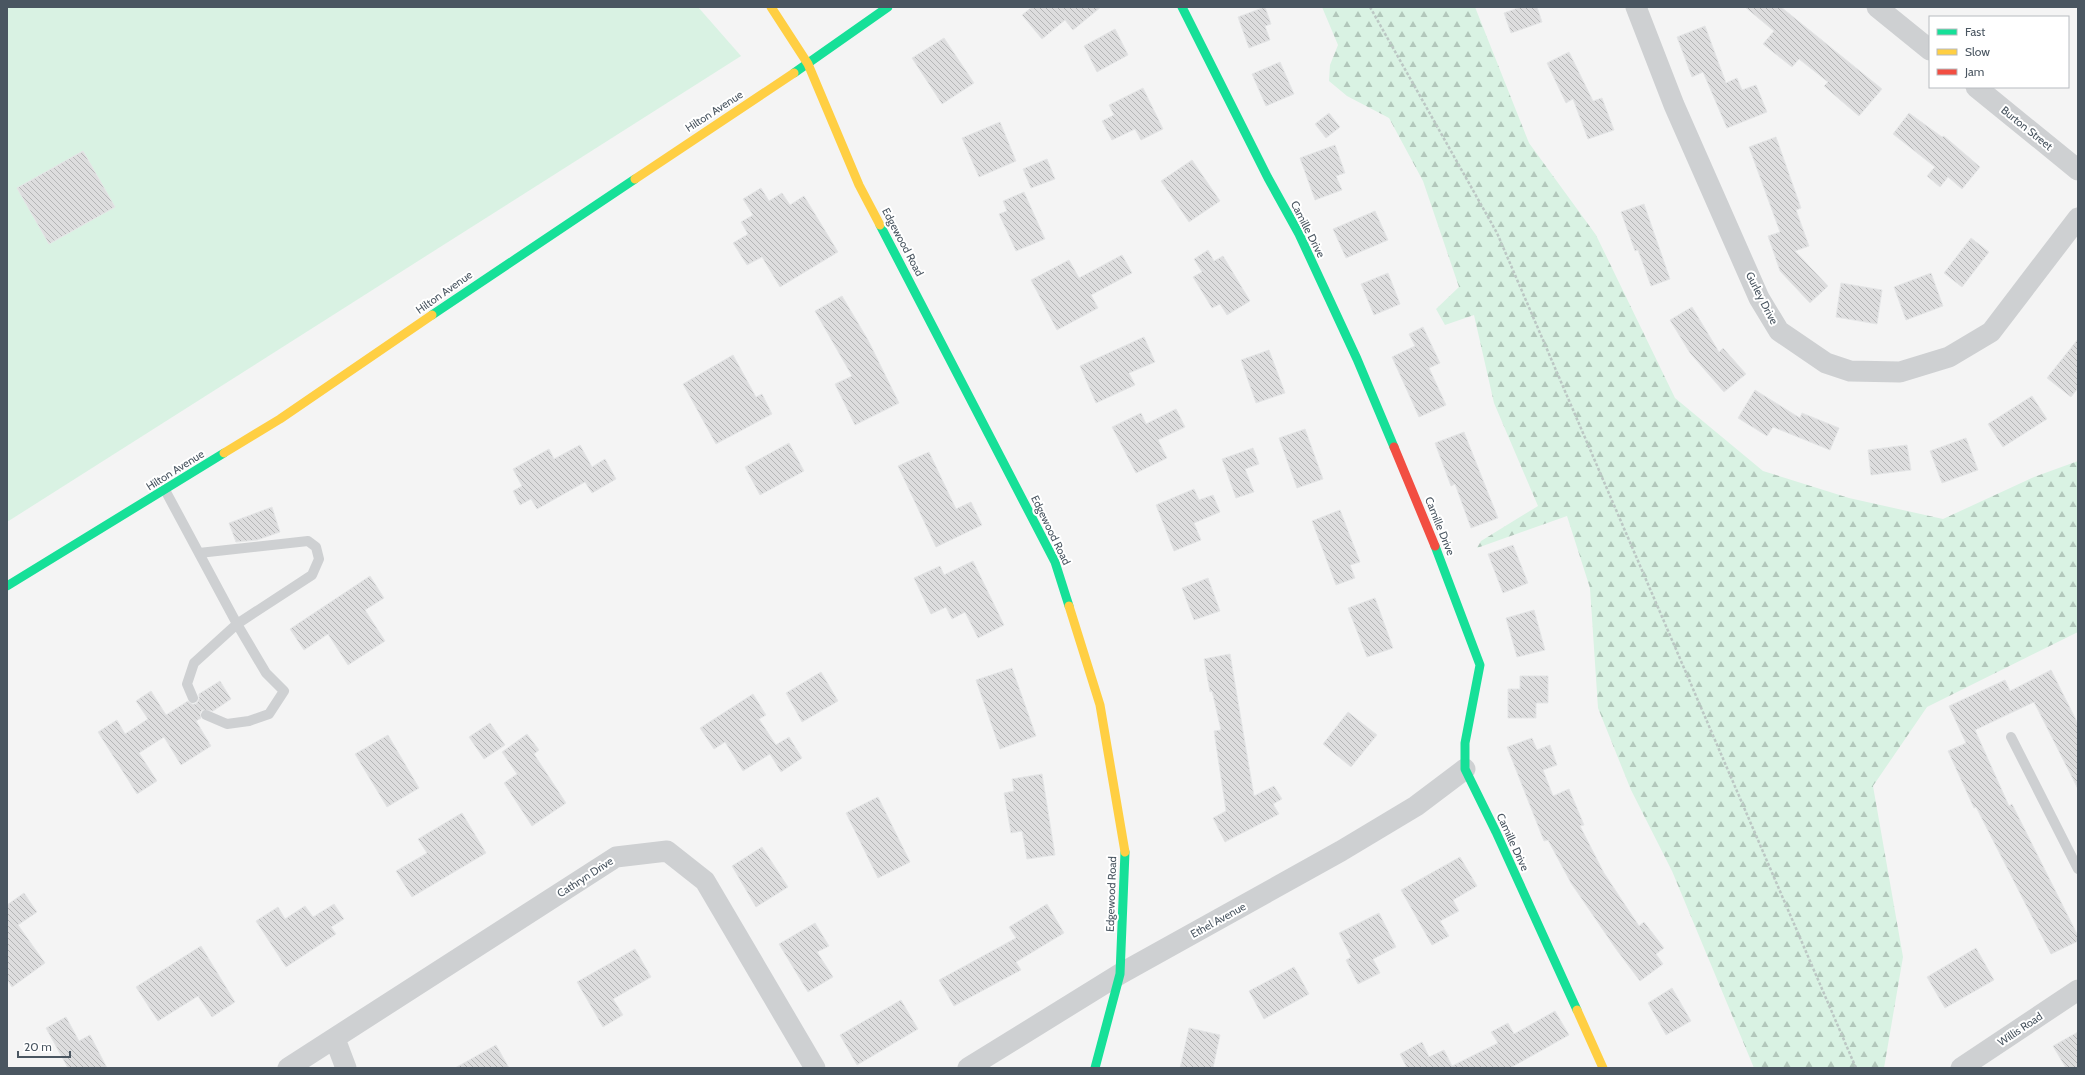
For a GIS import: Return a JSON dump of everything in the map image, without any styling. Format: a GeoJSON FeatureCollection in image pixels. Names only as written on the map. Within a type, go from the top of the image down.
{"type":"FeatureCollection","features":[{"type":"Feature","properties":{"kind":"street","name":"Edgewood Road"},"geometry":{"type":"LineString","coordinates":[[770,7],[808,64],[859,185],[1055,562],[1100,705],[1126,855],[1120,974],[1095,1068]]}},
{"type":"Feature","properties":{"kind":"street","name":"Hilton Avenue"},"geometry":{"type":"LineString","coordinates":[[7,586],[280,419],[524,252],[808,64],[888,7]]}},
{"type":"Feature","properties":{"kind":"street","name":"Camille Drive"},"geometry":{"type":"LineString","coordinates":[[1182,7],[1298,234],[1358,359],[1466,625],[1480,665],[1465,743],[1465,769],[1496,832],[1602,1068]]}},
{"type":"Feature","properties":{"kind":"street","name":"Gurley Drive"},"geometry":{"type":"LineString","coordinates":[[1636,7],[1674,106],[1759,298],[1779,332],[1826,363],[1850,371],[1900,372],[1949,357],[1991,332],[2078,218]]}},
{"type":"Feature","properties":{"kind":"street"},"geometry":{"type":"LineString","coordinates":[[1877,7],[1929,49]]}},
{"type":"Feature","properties":{"kind":"street","name":"Burton Street"},"geometry":{"type":"LineString","coordinates":[[1977,88],[2078,170]]}},
{"type":"Feature","properties":{"kind":"street","name":"Ethel Avenue"},"geometry":{"type":"LineString","coordinates":[[968,1068],[1120,974],[1341,850],[1416,806],[1465,769]]}},
{"type":"Feature","properties":{"kind":"street","name":"Cathryn Drive"},"geometry":{"type":"LineString","coordinates":[[288,1068],[616,857],[667,851],[705,881],[815,1068]]}},
{"type":"Feature","properties":{"kind":"street","name":"Willis Road"},"geometry":{"type":"LineString","coordinates":[[1961,1068],[2078,990]]}},
{"type":"Feature","properties":{"kind":"street"},"geometry":{"type":"LineString","coordinates":[[335,1039],[346,1068]]}},
{"type":"Feature","properties":{"kind":"lane"},"geometry":{"type":"LineString","coordinates":[[165,490],[237,624],[266,673],[284,691],[269,714],[249,721],[227,724],[206,715]]}},
{"type":"Feature","properties":{"kind":"lane"},"geometry":{"type":"LineString","coordinates":[[193,698],[187,684],[194,663],[237,624],[312,575],[319,559],[316,548],[308,541],[199,553]]}},
{"type":"Feature","properties":{"kind":"lane"},"geometry":{"type":"LineString","coordinates":[[2011,737],[2078,869]]}},
{"type":"Feature","properties":{"kind":"path"},"geometry":{"type":"LineString","coordinates":[[1370,7],[1497,232],[1856,1068]]}},
{"type":"Feature","properties":{"kind":"green space"},"geometry":{"type":"Polygon","coordinates":[[[7,7],[698,7],[741,56],[7,522],[7,7]]]}},
{"type":"Feature","properties":{"kind":"green space"},"geometry":{"type":"Polygon","coordinates":[[[1322,7],[1475,7],[1529,143],[1596,235],[1675,398],[1763,471],[1849,498],[1943,519],[2034,477],[2078,461],[2078,632],[1927,707],[1873,786],[1903,957],[1884,1068],[1754,1068],[1672,871],[1631,790],[1598,708],[1590,588],[1567,516],[1477,548],[1481,541],[1538,506],[1494,403],[1474,315],[1445,325],[1436,309],[1459,287],[1423,181],[1389,118],[1347,96],[1329,81],[1330,65],[1338,45],[1322,7]]]}},
{"type":"Feature","properties":{"kind":"building"},"geometry":{"type":"Polygon","coordinates":[[[1032,7],[1101,7],[1073,30],[1065,20],[1042,39],[1022,15],[1032,7]]]}},
{"type":"Feature","properties":{"kind":"building"},"geometry":{"type":"Polygon","coordinates":[[[1265,7],[1271,24],[1265,26],[1270,40],[1249,48],[1238,17],[1265,7]]]}},
{"type":"Feature","properties":{"kind":"building"},"geometry":{"type":"Polygon","coordinates":[[[1521,7],[1537,7],[1542,22],[1511,33],[1504,13],[1521,7]]]}},
{"type":"Feature","properties":{"kind":"building"},"geometry":{"type":"Polygon","coordinates":[[[1745,7],[1781,7],[1882,89],[1859,116],[1824,86],[1828,82],[1799,59],[1792,67],[1763,44],[1774,31],[1745,7]]]}},
{"type":"Feature","properties":{"kind":"building"},"geometry":{"type":"Polygon","coordinates":[[[1705,26],[1726,83],[1737,78],[1742,90],[1756,85],[1767,112],[1727,128],[1703,72],[1692,77],[1677,37],[1705,26]]]}},
{"type":"Feature","properties":{"kind":"building"},"geometry":{"type":"Polygon","coordinates":[[[1115,29],[1128,55],[1097,72],[1084,46],[1115,29]]]}},
{"type":"Feature","properties":{"kind":"building"},"geometry":{"type":"Polygon","coordinates":[[[944,38],[974,83],[942,104],[912,58],[944,38]]]}},
{"type":"Feature","properties":{"kind":"building"},"geometry":{"type":"Polygon","coordinates":[[[1569,52],[1593,101],[1602,98],[1614,130],[1588,139],[1573,99],[1566,103],[1547,63],[1569,52]]]}},
{"type":"Feature","properties":{"kind":"building"},"geometry":{"type":"Polygon","coordinates":[[[1280,62],[1294,94],[1266,106],[1252,74],[1280,62]]]}},
{"type":"Feature","properties":{"kind":"building"},"geometry":{"type":"Polygon","coordinates":[[[1143,88],[1163,129],[1141,140],[1135,129],[1112,140],[1102,121],[1114,115],[1109,105],[1143,88]]]}},
{"type":"Feature","properties":{"kind":"building"},"geometry":{"type":"Polygon","coordinates":[[[1329,113],[1340,127],[1326,138],[1315,124],[1329,113]]]}},
{"type":"Feature","properties":{"kind":"building"},"geometry":{"type":"Polygon","coordinates":[[[1909,113],[1942,137],[1944,136],[1980,167],[1962,189],[1948,177],[1940,187],[1927,176],[1935,167],[1893,134],[1909,113]]]}},
{"type":"Feature","properties":{"kind":"building"},"geometry":{"type":"Polygon","coordinates":[[[1000,122],[1016,161],[979,177],[962,138],[1000,122]]]}},
{"type":"Feature","properties":{"kind":"building"},"geometry":{"type":"Polygon","coordinates":[[[1776,137],[1801,208],[1796,210],[1809,246],[1795,251],[1828,286],[1810,303],[1780,271],[1768,236],[1780,232],[1749,147],[1776,137]]]}},
{"type":"Feature","properties":{"kind":"building"},"geometry":{"type":"Polygon","coordinates":[[[1335,145],[1345,173],[1336,176],[1342,190],[1315,200],[1300,158],[1335,145]]]}},
{"type":"Feature","properties":{"kind":"building"},"geometry":{"type":"Polygon","coordinates":[[[83,151],[115,207],[49,244],[17,188],[83,151]]]}},
{"type":"Feature","properties":{"kind":"building"},"geometry":{"type":"Polygon","coordinates":[[[1047,159],[1055,179],[1031,188],[1023,169],[1047,159]]]}},
{"type":"Feature","properties":{"kind":"building"},"geometry":{"type":"Polygon","coordinates":[[[1192,160],[1220,201],[1189,222],[1161,181],[1192,160]]]}},
{"type":"Feature","properties":{"kind":"building"},"geometry":{"type":"Polygon","coordinates":[[[761,188],[769,201],[782,193],[790,205],[804,196],[838,252],[780,287],[762,257],[747,265],[733,243],[748,234],[741,222],[753,215],[743,199],[761,188]]]}},
{"type":"Feature","properties":{"kind":"building"},"geometry":{"type":"Polygon","coordinates":[[[1024,192],[1045,239],[1016,251],[999,214],[1007,211],[1003,201],[1024,192]]]}},
{"type":"Feature","properties":{"kind":"building"},"geometry":{"type":"Polygon","coordinates":[[[1644,204],[1670,279],[1651,286],[1638,250],[1635,251],[1621,212],[1644,204]]]}},
{"type":"Feature","properties":{"kind":"building"},"geometry":{"type":"Polygon","coordinates":[[[1375,211],[1388,240],[1346,258],[1333,229],[1375,211]]]}},
{"type":"Feature","properties":{"kind":"building"},"geometry":{"type":"Polygon","coordinates":[[[1971,238],[1989,252],[1962,287],[1944,273],[1971,238]]]}},
{"type":"Feature","properties":{"kind":"building"},"geometry":{"type":"Polygon","coordinates":[[[1208,250],[1214,261],[1223,256],[1250,301],[1227,315],[1220,304],[1212,308],[1193,277],[1202,272],[1194,259],[1208,250]]]}},
{"type":"Feature","properties":{"kind":"building"},"geometry":{"type":"Polygon","coordinates":[[[1122,255],[1132,273],[1091,295],[1098,308],[1057,330],[1031,280],[1069,260],[1079,278],[1122,255]]]}},
{"type":"Feature","properties":{"kind":"building"},"geometry":{"type":"Polygon","coordinates":[[[1388,273],[1400,304],[1374,315],[1361,284],[1388,273]]]}},
{"type":"Feature","properties":{"kind":"building"},"geometry":{"type":"Polygon","coordinates":[[[1931,273],[1943,306],[1906,320],[1894,287],[1931,273]]]}},
{"type":"Feature","properties":{"kind":"building"},"geometry":{"type":"Polygon","coordinates":[[[1841,283],[1882,290],[1877,324],[1836,317],[1841,283]]]}},
{"type":"Feature","properties":{"kind":"building"},"geometry":{"type":"Polygon","coordinates":[[[842,296],[868,340],[899,403],[855,425],[835,384],[852,376],[815,311],[842,296]]]}},
{"type":"Feature","properties":{"kind":"building"},"geometry":{"type":"Polygon","coordinates":[[[1692,307],[1719,352],[1723,348],[1746,374],[1724,392],[1690,353],[1670,320],[1692,307]]]}},
{"type":"Feature","properties":{"kind":"building"},"geometry":{"type":"Polygon","coordinates":[[[1423,327],[1440,363],[1429,368],[1446,405],[1419,417],[1392,357],[1415,346],[1409,334],[1423,327]]]}},
{"type":"Feature","properties":{"kind":"building"},"geometry":{"type":"Polygon","coordinates":[[[1144,337],[1155,362],[1129,373],[1135,385],[1096,403],[1080,366],[1144,337]]]}},
{"type":"Feature","properties":{"kind":"building"},"geometry":{"type":"Polygon","coordinates":[[[2078,339],[2078,388],[2071,397],[2047,378],[2078,339]]]}},
{"type":"Feature","properties":{"kind":"building"},"geometry":{"type":"Polygon","coordinates":[[[1269,350],[1285,393],[1256,403],[1241,360],[1269,350]]]}},
{"type":"Feature","properties":{"kind":"building"},"geometry":{"type":"Polygon","coordinates":[[[733,355],[756,397],[762,394],[772,414],[716,444],[683,384],[733,355]]]}},
{"type":"Feature","properties":{"kind":"building"},"geometry":{"type":"Polygon","coordinates":[[[1755,390],[1800,418],[1802,413],[1839,428],[1830,450],[1773,427],[1767,436],[1738,418],[1755,390]]]}},
{"type":"Feature","properties":{"kind":"building"},"geometry":{"type":"Polygon","coordinates":[[[2032,396],[2047,419],[2003,447],[1988,424],[2032,396]]]}},
{"type":"Feature","properties":{"kind":"building"},"geometry":{"type":"Polygon","coordinates":[[[1176,409],[1185,427],[1158,440],[1167,458],[1136,473],[1112,427],[1141,413],[1146,424],[1176,409]]]}},
{"type":"Feature","properties":{"kind":"building"},"geometry":{"type":"Polygon","coordinates":[[[1305,429],[1323,479],[1297,488],[1279,438],[1305,429]]]}},
{"type":"Feature","properties":{"kind":"building"},"geometry":{"type":"Polygon","coordinates":[[[1464,432],[1498,518],[1471,528],[1455,484],[1451,486],[1435,443],[1464,432]]]}},
{"type":"Feature","properties":{"kind":"building"},"geometry":{"type":"Polygon","coordinates":[[[1966,438],[1978,470],[1942,483],[1930,451],[1966,438]]]}},
{"type":"Feature","properties":{"kind":"building"},"geometry":{"type":"Polygon","coordinates":[[[789,443],[804,471],[760,495],[745,467],[789,443]]]}},
{"type":"Feature","properties":{"kind":"building"},"geometry":{"type":"Polygon","coordinates":[[[580,445],[592,467],[605,459],[616,479],[592,493],[585,482],[537,509],[531,499],[520,505],[513,491],[522,486],[513,469],[549,449],[554,459],[580,445]]]}},
{"type":"Feature","properties":{"kind":"building"},"geometry":{"type":"Polygon","coordinates":[[[1907,445],[1911,470],[1871,475],[1868,450],[1907,445]]]}},
{"type":"Feature","properties":{"kind":"building"},"geometry":{"type":"Polygon","coordinates":[[[1253,448],[1259,464],[1245,469],[1254,492],[1236,498],[1222,459],[1253,448]]]}},
{"type":"Feature","properties":{"kind":"building"},"geometry":{"type":"Polygon","coordinates":[[[929,452],[956,509],[971,502],[982,525],[936,547],[898,466],[929,452]]]}},
{"type":"Feature","properties":{"kind":"building"},"geometry":{"type":"Polygon","coordinates":[[[1194,489],[1199,500],[1213,495],[1220,512],[1194,523],[1201,540],[1174,551],[1156,505],[1194,489]]]}},
{"type":"Feature","properties":{"kind":"building"},"geometry":{"type":"Polygon","coordinates":[[[272,507],[280,532],[257,540],[236,542],[229,523],[272,507]]]}},
{"type":"Feature","properties":{"kind":"building"},"geometry":{"type":"Polygon","coordinates":[[[1340,510],[1360,562],[1350,565],[1355,578],[1336,585],[1312,521],[1340,510]]]}},
{"type":"Feature","properties":{"kind":"building"},"geometry":{"type":"Polygon","coordinates":[[[1513,545],[1528,583],[1503,593],[1488,554],[1513,545]]]}},
{"type":"Feature","properties":{"kind":"building"},"geometry":{"type":"Polygon","coordinates":[[[973,561],[1004,625],[978,638],[965,612],[952,619],[946,607],[931,614],[914,578],[940,566],[944,575],[973,561]]]}},
{"type":"Feature","properties":{"kind":"building"},"geometry":{"type":"Polygon","coordinates":[[[370,576],[384,598],[365,610],[385,641],[348,665],[328,634],[304,650],[290,629],[370,576]]]}},
{"type":"Feature","properties":{"kind":"building"},"geometry":{"type":"Polygon","coordinates":[[[1208,578],[1220,611],[1194,620],[1182,588],[1208,578]]]}},
{"type":"Feature","properties":{"kind":"building"},"geometry":{"type":"Polygon","coordinates":[[[1375,598],[1393,648],[1367,657],[1348,608],[1375,598]]]}},
{"type":"Feature","properties":{"kind":"building"},"geometry":{"type":"Polygon","coordinates":[[[1534,610],[1545,650],[1517,657],[1506,618],[1534,610]]]}},
{"type":"Feature","properties":{"kind":"building"},"geometry":{"type":"Polygon","coordinates":[[[1230,654],[1254,796],[1274,786],[1282,799],[1273,804],[1279,814],[1225,842],[1213,818],[1226,811],[1214,731],[1221,730],[1212,691],[1210,692],[1204,659],[1230,654]]]}},
{"type":"Feature","properties":{"kind":"building"},"geometry":{"type":"Polygon","coordinates":[[[1012,668],[1036,736],[1000,749],[976,680],[1012,668]]]}},
{"type":"Feature","properties":{"kind":"building"},"geometry":{"type":"Polygon","coordinates":[[[2051,670],[2078,724],[2078,789],[2034,702],[1975,730],[2009,806],[2012,804],[2078,936],[2078,941],[2051,954],[1976,807],[1974,808],[1948,751],[1966,743],[1949,706],[2005,680],[2010,691],[2051,670]]]}},
{"type":"Feature","properties":{"kind":"building"},"geometry":{"type":"Polygon","coordinates":[[[821,672],[838,701],[802,722],[786,693],[821,672]]]}},
{"type":"Feature","properties":{"kind":"building"},"geometry":{"type":"Polygon","coordinates":[[[1520,676],[1548,676],[1548,703],[1536,703],[1536,718],[1508,718],[1508,689],[1520,689],[1520,676]]]}},
{"type":"Feature","properties":{"kind":"building"},"geometry":{"type":"Polygon","coordinates":[[[220,681],[231,699],[213,711],[202,710],[200,713],[201,718],[196,721],[211,746],[181,765],[164,737],[139,753],[157,781],[137,794],[98,732],[117,720],[125,734],[148,719],[136,701],[151,691],[166,715],[188,701],[192,704],[196,704],[199,699],[199,694],[220,681]]]}},
{"type":"Feature","properties":{"kind":"building"},"geometry":{"type":"Polygon","coordinates":[[[753,694],[766,715],[759,719],[776,745],[789,737],[802,758],[781,772],[770,754],[743,771],[725,742],[714,749],[700,728],[753,694]]]}},
{"type":"Feature","properties":{"kind":"building"},"geometry":{"type":"Polygon","coordinates":[[[1348,712],[1377,735],[1351,767],[1323,744],[1348,712]]]}},
{"type":"Feature","properties":{"kind":"building"},"geometry":{"type":"Polygon","coordinates":[[[490,723],[505,745],[484,759],[469,737],[490,723]]]}},
{"type":"Feature","properties":{"kind":"building"},"geometry":{"type":"Polygon","coordinates":[[[527,734],[539,750],[534,754],[566,803],[532,826],[504,783],[517,774],[502,752],[527,734]]]}},
{"type":"Feature","properties":{"kind":"building"},"geometry":{"type":"Polygon","coordinates":[[[388,735],[419,788],[387,807],[355,754],[388,735]]]}},
{"type":"Feature","properties":{"kind":"building"},"geometry":{"type":"Polygon","coordinates":[[[1532,738],[1537,750],[1550,745],[1557,765],[1543,770],[1553,796],[1569,789],[1584,825],[1580,826],[1604,873],[1639,926],[1644,922],[1664,948],[1656,954],[1663,964],[1640,981],[1616,949],[1571,883],[1548,840],[1544,841],[1507,747],[1532,738]]]}},
{"type":"Feature","properties":{"kind":"building"},"geometry":{"type":"Polygon","coordinates":[[[1042,774],[1055,855],[1027,859],[1022,831],[1011,833],[1004,793],[1014,791],[1012,779],[1042,774]]]}},
{"type":"Feature","properties":{"kind":"building"},"geometry":{"type":"Polygon","coordinates":[[[878,797],[910,862],[878,878],[846,813],[878,797]]]}},
{"type":"Feature","properties":{"kind":"building"},"geometry":{"type":"Polygon","coordinates":[[[462,813],[486,853],[412,897],[396,871],[427,853],[418,839],[462,813]]]}},
{"type":"Feature","properties":{"kind":"building"},"geometry":{"type":"Polygon","coordinates":[[[762,847],[788,887],[756,907],[732,866],[762,847]]]}},
{"type":"Feature","properties":{"kind":"building"},"geometry":{"type":"Polygon","coordinates":[[[1460,857],[1477,886],[1453,900],[1459,911],[1440,921],[1449,936],[1432,945],[1401,890],[1460,857]]]}},
{"type":"Feature","properties":{"kind":"building"},"geometry":{"type":"Polygon","coordinates":[[[24,893],[37,912],[18,925],[45,963],[12,987],[7,979],[7,905],[24,893]]]}},
{"type":"Feature","properties":{"kind":"building"},"geometry":{"type":"Polygon","coordinates":[[[334,904],[344,919],[331,927],[336,934],[286,967],[256,921],[278,907],[285,919],[305,906],[313,917],[334,904]]]}},
{"type":"Feature","properties":{"kind":"building"},"geometry":{"type":"Polygon","coordinates":[[[1047,904],[1064,933],[1016,962],[1021,970],[954,1006],[939,980],[1016,938],[1009,927],[1047,904]]]}},
{"type":"Feature","properties":{"kind":"building"},"geometry":{"type":"Polygon","coordinates":[[[1379,913],[1396,947],[1373,959],[1380,973],[1358,984],[1346,960],[1351,957],[1339,933],[1379,913]]]}},
{"type":"Feature","properties":{"kind":"building"},"geometry":{"type":"Polygon","coordinates":[[[815,923],[829,946],[817,952],[833,977],[808,992],[779,944],[815,923]]]}},
{"type":"Feature","properties":{"kind":"building"},"geometry":{"type":"Polygon","coordinates":[[[201,946],[235,1002],[212,1017],[198,996],[158,1021],[136,987],[201,946]]]}},
{"type":"Feature","properties":{"kind":"building"},"geometry":{"type":"Polygon","coordinates":[[[1976,948],[1994,980],[1945,1008],[1927,977],[1976,948]]]}},
{"type":"Feature","properties":{"kind":"building"},"geometry":{"type":"Polygon","coordinates":[[[635,949],[651,977],[613,999],[623,1015],[603,1027],[577,982],[635,949]]]}},
{"type":"Feature","properties":{"kind":"building"},"geometry":{"type":"Polygon","coordinates":[[[1294,967],[1309,994],[1264,1019],[1249,991],[1294,967]]]}},
{"type":"Feature","properties":{"kind":"building"},"geometry":{"type":"Polygon","coordinates":[[[1672,988],[1691,1021],[1666,1035],[1648,1003],[1672,988]]]}},
{"type":"Feature","properties":{"kind":"building"},"geometry":{"type":"Polygon","coordinates":[[[901,1000],[918,1029],[857,1065],[840,1035],[901,1000]]]}},
{"type":"Feature","properties":{"kind":"building"},"geometry":{"type":"Polygon","coordinates":[[[1555,1011],[1569,1035],[1510,1068],[1407,1068],[1400,1054],[1422,1042],[1429,1057],[1444,1050],[1452,1066],[1498,1043],[1491,1032],[1508,1023],[1514,1034],[1555,1011]]]}},
{"type":"Feature","properties":{"kind":"building"},"geometry":{"type":"Polygon","coordinates":[[[66,1017],[79,1041],[90,1035],[107,1068],[68,1068],[46,1028],[66,1017]]]}},
{"type":"Feature","properties":{"kind":"building"},"geometry":{"type":"Polygon","coordinates":[[[1189,1028],[1220,1035],[1213,1068],[1180,1068],[1189,1028]]]}},
{"type":"Feature","properties":{"kind":"building"},"geometry":{"type":"Polygon","coordinates":[[[2078,1032],[2078,1068],[2066,1068],[2053,1046],[2078,1032]]]}},
{"type":"Feature","properties":{"kind":"building"},"geometry":{"type":"Polygon","coordinates":[[[496,1045],[509,1068],[455,1068],[496,1045]]]}},
{"type":"Feature","properties":{"kind":"traffic: fast"},"geometry":{"type":"LineString","coordinates":[[794,73],[888,7]]}},
{"type":"Feature","properties":{"kind":"traffic: fast"},"geometry":{"type":"LineString","coordinates":[[1182,7],[1268,178],[1299,234],[1357,359],[1394,447]]}},
{"type":"Feature","properties":{"kind":"traffic: fast"},"geometry":{"type":"LineString","coordinates":[[432,315],[635,179]]}},
{"type":"Feature","properties":{"kind":"traffic: fast"},"geometry":{"type":"LineString","coordinates":[[880,225],[1055,562],[1069,606]]}},
{"type":"Feature","properties":{"kind":"traffic: fast"},"geometry":{"type":"LineString","coordinates":[[7,586],[224,453]]}},
{"type":"Feature","properties":{"kind":"traffic: fast"},"geometry":{"type":"LineString","coordinates":[[1435,546],[1480,665],[1465,743],[1465,769],[1496,832],[1577,1010]]}},
{"type":"Feature","properties":{"kind":"traffic: fast"},"geometry":{"type":"LineString","coordinates":[[1095,1068],[1120,974],[1125,852]]}},
{"type":"Feature","properties":{"kind":"traffic: slow"},"geometry":{"type":"LineString","coordinates":[[771,7],[808,64],[859,185],[880,225]]}},
{"type":"Feature","properties":{"kind":"traffic: slow"},"geometry":{"type":"LineString","coordinates":[[635,179],[794,73]]}},
{"type":"Feature","properties":{"kind":"traffic: slow"},"geometry":{"type":"LineString","coordinates":[[224,453],[280,419],[432,315]]}},
{"type":"Feature","properties":{"kind":"traffic: slow"},"geometry":{"type":"LineString","coordinates":[[1069,606],[1100,705],[1125,852]]}},
{"type":"Feature","properties":{"kind":"traffic: slow"},"geometry":{"type":"LineString","coordinates":[[1577,1010],[1603,1068]]}},
{"type":"Feature","properties":{"kind":"traffic: jam"},"geometry":{"type":"LineString","coordinates":[[1394,447],[1435,546]]}}]}
